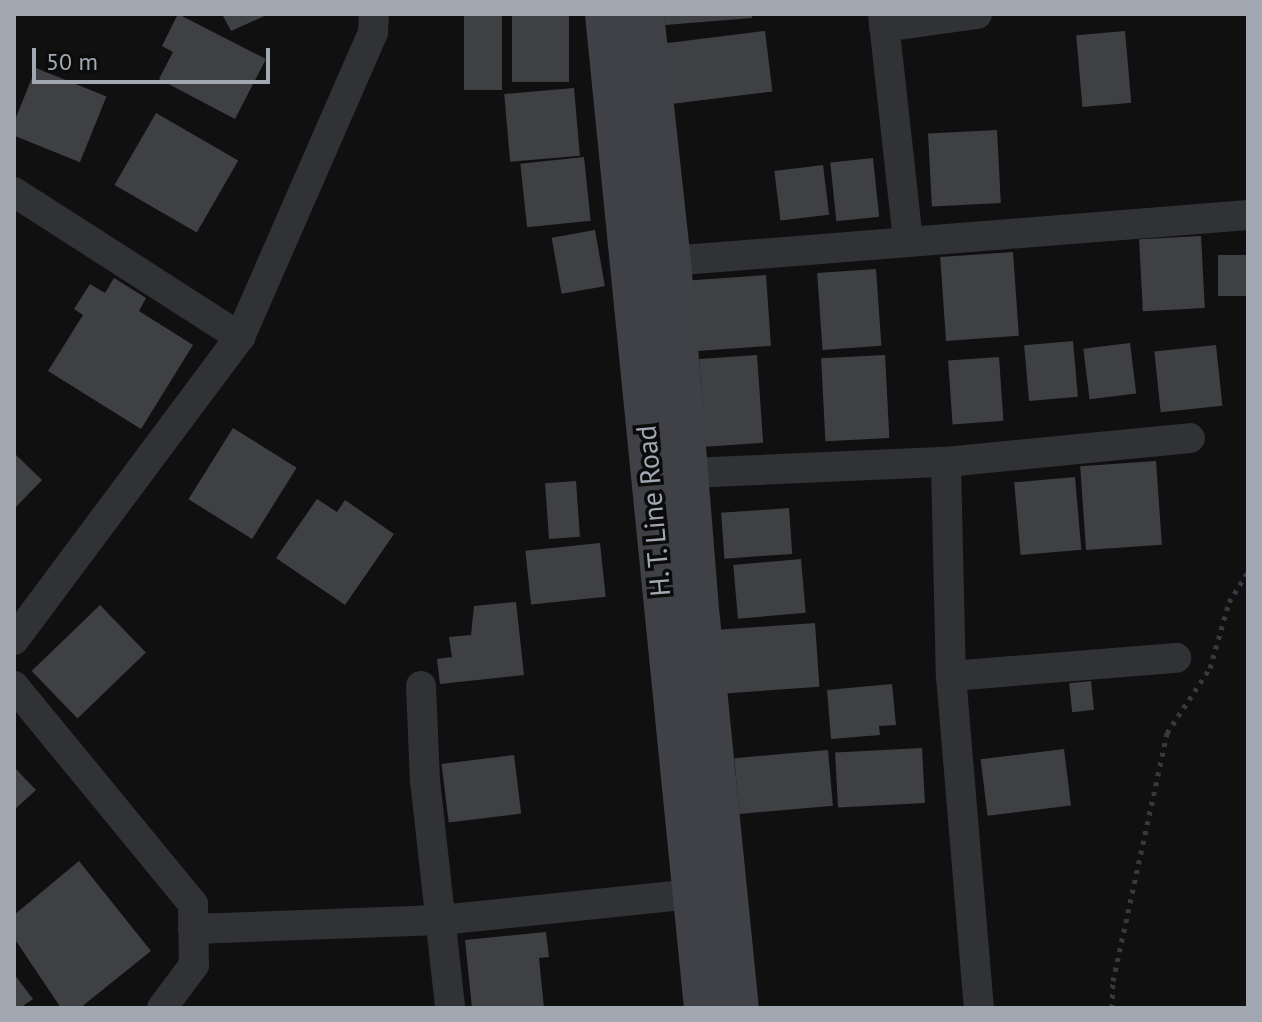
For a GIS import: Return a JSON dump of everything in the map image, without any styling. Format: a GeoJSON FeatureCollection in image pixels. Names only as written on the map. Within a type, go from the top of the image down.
{"type":"FeatureCollection","features":[{"type":"Feature","properties":{"kind":"street"},"geometry":{"type":"LineString","coordinates":[[14,640],[240,337],[373,33],[374,14]]}},
{"type":"Feature","properties":{"kind":"street","name":"H. T. Line Road"},"geometry":{"type":"LineString","coordinates":[[606,14],[712,892],[738,1008]]}},
{"type":"Feature","properties":{"kind":"street","name":"H. T. Line Road"},"geometry":{"type":"LineString","coordinates":[[643,14],[670,261],[700,628],[712,892],[705,1008]]}},
{"type":"Feature","properties":{"kind":"street"},"geometry":{"type":"LineString","coordinates":[[908,240],[883,21],[977,14]]}},
{"type":"Feature","properties":{"kind":"street"},"geometry":{"type":"LineString","coordinates":[[14,192],[240,337]]}},
{"type":"Feature","properties":{"kind":"street"},"geometry":{"type":"LineString","coordinates":[[670,261],[1248,215]]}},
{"type":"Feature","properties":{"kind":"street"},"geometry":{"type":"LineString","coordinates":[[689,473],[946,462],[1190,438]]}},
{"type":"Feature","properties":{"kind":"street"},"geometry":{"type":"LineString","coordinates":[[946,462],[951,676],[979,1008]]}},
{"type":"Feature","properties":{"kind":"street"},"geometry":{"type":"LineString","coordinates":[[951,676],[1176,658]]}},
{"type":"Feature","properties":{"kind":"street"},"geometry":{"type":"LineString","coordinates":[[14,686],[193,904],[194,965],[162,1008]]}},
{"type":"Feature","properties":{"kind":"street"},"geometry":{"type":"LineString","coordinates":[[421,686],[450,1008]]}},
{"type":"Feature","properties":{"kind":"street"},"geometry":{"type":"LineString","coordinates":[[193,929],[441,920],[712,892]]}},
{"type":"Feature","properties":{"kind":"path"},"geometry":{"type":"LineString","coordinates":[[1112,1008],[1113,981],[1167,733],[1210,668],[1229,602],[1248,571]]}},
{"type":"Feature","properties":{"kind":"building"},"geometry":{"type":"Polygon","coordinates":[[[178,14],[266,59],[235,119],[159,79],[173,52],[162,46],[178,14]]]}},
{"type":"Feature","properties":{"kind":"building"},"geometry":{"type":"Polygon","coordinates":[[[222,14],[269,14],[231,31],[222,14]]]}},
{"type":"Feature","properties":{"kind":"building"},"geometry":{"type":"Polygon","coordinates":[[[464,14],[502,14],[502,90],[464,90],[464,14]]]}},
{"type":"Feature","properties":{"kind":"building"},"geometry":{"type":"Polygon","coordinates":[[[512,14],[569,14],[569,82],[512,82],[512,14]]]}},
{"type":"Feature","properties":{"kind":"building"},"geometry":{"type":"Polygon","coordinates":[[[664,14],[752,14],[752,18],[665,25],[664,14]]]}},
{"type":"Feature","properties":{"kind":"building"},"geometry":{"type":"Polygon","coordinates":[[[765,31],[772,92],[667,104],[660,44],[765,31]]]}},
{"type":"Feature","properties":{"kind":"building"},"geometry":{"type":"Polygon","coordinates":[[[1125,31],[1131,103],[1082,107],[1076,35],[1125,31]]]}},
{"type":"Feature","properties":{"kind":"building"},"geometry":{"type":"Polygon","coordinates":[[[36,68],[106,96],[80,162],[14,136],[14,122],[36,68]]]}},
{"type":"Feature","properties":{"kind":"building"},"geometry":{"type":"Polygon","coordinates":[[[574,88],[580,156],[510,162],[504,94],[574,88]]]}},
{"type":"Feature","properties":{"kind":"building"},"geometry":{"type":"Polygon","coordinates":[[[156,113],[238,160],[197,232],[115,185],[156,113]]]}},
{"type":"Feature","properties":{"kind":"building"},"geometry":{"type":"Polygon","coordinates":[[[997,130],[1001,203],[932,207],[928,134],[997,130]]]}},
{"type":"Feature","properties":{"kind":"building"},"geometry":{"type":"Polygon","coordinates":[[[584,157],[591,221],[527,227],[520,164],[584,157]]]}},
{"type":"Feature","properties":{"kind":"building"},"geometry":{"type":"Polygon","coordinates":[[[873,158],[879,217],[836,221],[830,162],[873,158]]]}},
{"type":"Feature","properties":{"kind":"building"},"geometry":{"type":"Polygon","coordinates":[[[823,165],[829,215],[780,221],[774,171],[823,165]]]}},
{"type":"Feature","properties":{"kind":"building"},"geometry":{"type":"Polygon","coordinates":[[[595,230],[605,286],[562,294],[552,238],[595,230]]]}},
{"type":"Feature","properties":{"kind":"building"},"geometry":{"type":"Polygon","coordinates":[[[1201,236],[1205,308],[1143,311],[1139,239],[1201,236]]]}},
{"type":"Feature","properties":{"kind":"building"},"geometry":{"type":"Polygon","coordinates":[[[1013,252],[1019,336],[946,341],[940,257],[1013,252]]]}},
{"type":"Feature","properties":{"kind":"building"},"geometry":{"type":"Polygon","coordinates":[[[1218,255],[1248,255],[1248,296],[1218,296],[1218,255]]]}},
{"type":"Feature","properties":{"kind":"building"},"geometry":{"type":"Polygon","coordinates":[[[876,269],[881,346],[823,350],[817,273],[876,269]]]}},
{"type":"Feature","properties":{"kind":"building"},"geometry":{"type":"Polygon","coordinates":[[[766,275],[771,346],[697,351],[692,280],[766,275]]]}},
{"type":"Feature","properties":{"kind":"building"},"geometry":{"type":"Polygon","coordinates":[[[114,278],[146,298],[139,311],[193,345],[141,429],[48,371],[83,315],[74,309],[90,284],[105,293],[114,278]]]}},
{"type":"Feature","properties":{"kind":"building"},"geometry":{"type":"Polygon","coordinates":[[[1073,341],[1078,397],[1029,401],[1024,345],[1073,341]]]}},
{"type":"Feature","properties":{"kind":"building"},"geometry":{"type":"Polygon","coordinates":[[[1130,343],[1136,394],[1090,399],[1083,349],[1130,343]]]}},
{"type":"Feature","properties":{"kind":"building"},"geometry":{"type":"Polygon","coordinates":[[[1216,345],[1222,406],[1161,412],[1154,351],[1216,345]]]}},
{"type":"Feature","properties":{"kind":"building"},"geometry":{"type":"Polygon","coordinates":[[[757,355],[763,443],[705,447],[699,359],[757,355]]]}},
{"type":"Feature","properties":{"kind":"building"},"geometry":{"type":"Polygon","coordinates":[[[885,355],[889,438],[825,441],[821,358],[885,355]]]}},
{"type":"Feature","properties":{"kind":"building"},"geometry":{"type":"Polygon","coordinates":[[[999,357],[1003,421],[953,424],[948,361],[999,357]]]}},
{"type":"Feature","properties":{"kind":"building"},"geometry":{"type":"Polygon","coordinates":[[[233,428],[297,468],[252,539],[188,499],[233,428]]]}},
{"type":"Feature","properties":{"kind":"building"},"geometry":{"type":"Polygon","coordinates":[[[14,453],[42,480],[14,509],[14,453]]]}},
{"type":"Feature","properties":{"kind":"building"},"geometry":{"type":"Polygon","coordinates":[[[1156,461],[1162,545],[1086,550],[1080,466],[1156,461]]]}},
{"type":"Feature","properties":{"kind":"building"},"geometry":{"type":"Polygon","coordinates":[[[1075,477],[1081,550],[1021,555],[1014,482],[1075,477]]]}},
{"type":"Feature","properties":{"kind":"building"},"geometry":{"type":"Polygon","coordinates":[[[576,481],[580,537],[549,539],[545,483],[576,481]]]}},
{"type":"Feature","properties":{"kind":"building"},"geometry":{"type":"Polygon","coordinates":[[[317,499],[337,512],[345,500],[394,534],[345,605],[276,558],[317,499]]]}},
{"type":"Feature","properties":{"kind":"building"},"geometry":{"type":"Polygon","coordinates":[[[789,508],[792,554],[724,559],[721,513],[789,508]]]}},
{"type":"Feature","properties":{"kind":"building"},"geometry":{"type":"Polygon","coordinates":[[[600,543],[606,597],[531,605],[525,551],[600,543]]]}},
{"type":"Feature","properties":{"kind":"building"},"geometry":{"type":"Polygon","coordinates":[[[801,559],[806,613],[738,619],[733,565],[801,559]]]}},
{"type":"Feature","properties":{"kind":"building"},"geometry":{"type":"Polygon","coordinates":[[[516,602],[524,675],[440,684],[437,659],[452,657],[449,637],[471,635],[474,606],[516,602]]]}},
{"type":"Feature","properties":{"kind":"building"},"geometry":{"type":"Polygon","coordinates":[[[100,605],[146,652],[78,718],[32,671],[100,605]]]}},
{"type":"Feature","properties":{"kind":"building"},"geometry":{"type":"Polygon","coordinates":[[[815,623],[819,687],[719,694],[714,630],[815,623]]]}},
{"type":"Feature","properties":{"kind":"building"},"geometry":{"type":"Polygon","coordinates":[[[1091,681],[1094,710],[1072,712],[1069,683],[1091,681]]]}},
{"type":"Feature","properties":{"kind":"building"},"geometry":{"type":"Polygon","coordinates":[[[892,684],[896,725],[879,726],[880,735],[831,739],[827,690],[892,684]]]}},
{"type":"Feature","properties":{"kind":"building"},"geometry":{"type":"Polygon","coordinates":[[[922,748],[925,803],[838,807],[835,753],[922,748]]]}},
{"type":"Feature","properties":{"kind":"building"},"geometry":{"type":"Polygon","coordinates":[[[1064,749],[1071,806],[988,816],[981,759],[1064,749]]]}},
{"type":"Feature","properties":{"kind":"building"},"geometry":{"type":"Polygon","coordinates":[[[828,750],[833,806],[739,814],[734,758],[828,750]]]}},
{"type":"Feature","properties":{"kind":"building"},"geometry":{"type":"Polygon","coordinates":[[[514,755],[521,814],[449,822],[442,764],[514,755]]]}},
{"type":"Feature","properties":{"kind":"building"},"geometry":{"type":"Polygon","coordinates":[[[14,767],[36,790],[14,810],[14,767]]]}},
{"type":"Feature","properties":{"kind":"building"},"geometry":{"type":"Polygon","coordinates":[[[79,861],[151,951],[80,1008],[61,1008],[14,938],[14,915],[79,861]]]}},
{"type":"Feature","properties":{"kind":"building"},"geometry":{"type":"Polygon","coordinates":[[[546,932],[549,957],[539,958],[544,1008],[472,1008],[465,940],[546,932]]]}},
{"type":"Feature","properties":{"kind":"building"},"geometry":{"type":"Polygon","coordinates":[[[14,974],[33,999],[20,1008],[14,1008],[14,974]]]}}]}
